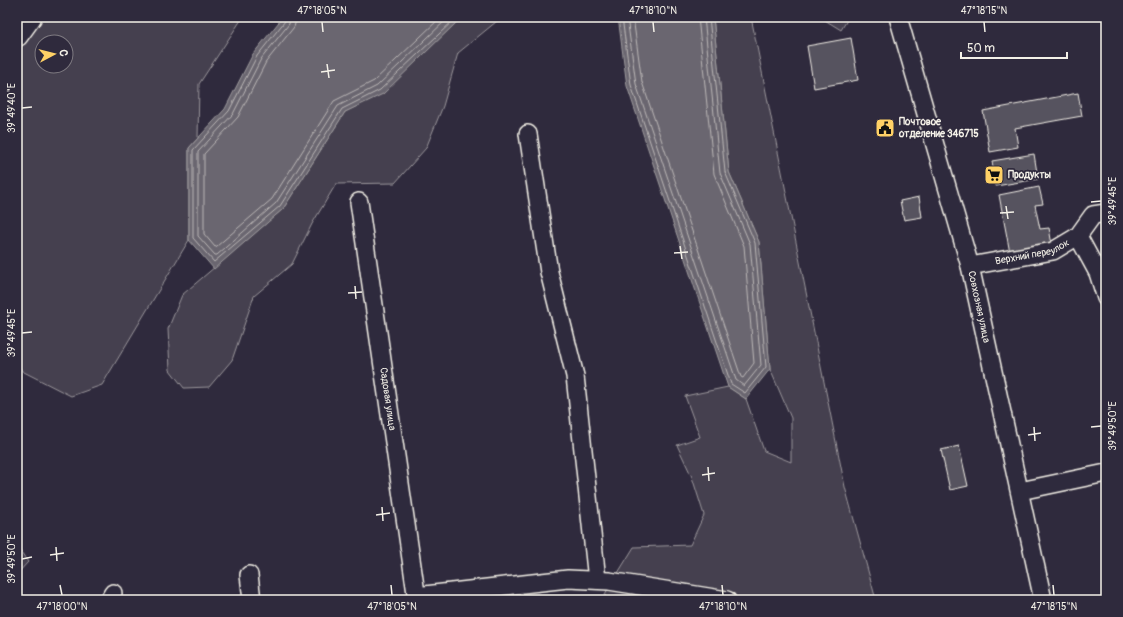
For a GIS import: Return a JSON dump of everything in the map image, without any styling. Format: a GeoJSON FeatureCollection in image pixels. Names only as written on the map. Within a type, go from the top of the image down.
{"type":"FeatureCollection","features":[{"type":"Feature","properties":{"kind":"street"},"geometry":{"type":"LineString","coordinates":[[17,36],[30,17]]}},
{"type":"Feature","properties":{"kind":"street","name":"Совхозная улица"},"geometry":{"type":"LineString","coordinates":[[898,17],[970,266],[1043,600]]}},
{"type":"Feature","properties":{"kind":"street"},"geometry":{"type":"LineString","coordinates":[[528,134],[549,272],[575,376],[597,580]]}},
{"type":"Feature","properties":{"kind":"street","name":"Садовая улица"},"geometry":{"type":"LineString","coordinates":[[360,202],[416,598],[568,579],[609,581],[727,600]]}},
{"type":"Feature","properties":{"kind":"street","name":"Верхний переулок"},"geometry":{"type":"LineString","coordinates":[[970,266],[1052,251],[1078,236],[1093,214],[1106,213]]}},
{"type":"Feature","properties":{"kind":"street"},"geometry":{"type":"LineString","coordinates":[[1078,236],[1098,273],[1106,298]]}},
{"type":"Feature","properties":{"kind":"street"},"geometry":{"type":"LineString","coordinates":[[1020,491],[1106,473]]}},
{"type":"Feature","properties":{"kind":"street"},"geometry":{"type":"LineString","coordinates":[[249,575],[252,600]]}},
{"type":"Feature","properties":{"kind":"shaded area"},"geometry":{"type":"Polygon","coordinates":[[[17,17],[243,17],[199,84],[198,138],[189,148],[189,240],[102,385],[71,396],[22,371],[17,362],[17,17]]]}},
{"type":"Feature","properties":{"kind":"shaded area"},"geometry":{"type":"Polygon","coordinates":[[[462,17],[502,17],[458,53],[443,106],[426,148],[395,183],[336,184],[312,224],[292,264],[254,296],[232,360],[209,387],[184,388],[170,370],[168,329],[182,295],[283,209],[345,112],[383,93],[462,17]]]}},
{"type":"Feature","properties":{"kind":"shaded area"},"geometry":{"type":"Polygon","coordinates":[[[713,17],[751,17],[845,487],[876,600],[606,600],[605,594],[634,547],[690,545],[704,515],[692,477],[677,445],[700,437],[685,396],[728,387],[746,399],[764,451],[791,462],[791,418],[770,369],[759,242],[729,172],[713,17]]]}},
{"type":"Feature","properties":{"kind":"shaded area"},"geometry":{"type":"Polygon","coordinates":[[[820,17],[849,17],[841,30],[820,17]]]}},
{"type":"Feature","properties":{"kind":"shaded area"},"geometry":{"type":"Polygon","coordinates":[[[17,546],[28,562],[17,574],[17,546]]]}},
{"type":"Feature","properties":{"kind":"water"},"geometry":{"type":"Polygon","coordinates":[[[283,17],[462,17],[383,94],[345,112],[283,209],[214,269],[189,240],[189,148],[225,109],[253,54],[283,17]]]}},
{"type":"Feature","properties":{"kind":"water"},"geometry":{"type":"Polygon","coordinates":[[[618,17],[713,17],[729,172],[759,242],[770,369],[746,399],[728,387],[627,86],[618,17]]]}},
{"type":"Feature","properties":{"kind":"building"},"geometry":{"type":"Polygon","coordinates":[[[851,38],[858,80],[814,88],[807,46],[851,38]]]}},
{"type":"Feature","properties":{"kind":"building"},"geometry":{"type":"Polygon","coordinates":[[[1078,93],[1082,116],[1015,128],[1018,147],[990,152],[983,111],[1078,93]]]}},
{"type":"Feature","properties":{"kind":"building"},"geometry":{"type":"Polygon","coordinates":[[[1034,154],[1038,179],[996,186],[992,161],[1034,154]]]}},
{"type":"Feature","properties":{"kind":"building"},"geometry":{"type":"Polygon","coordinates":[[[1039,187],[1043,204],[1035,205],[1040,229],[1049,228],[1052,245],[1010,253],[999,195],[1039,187]]]}},
{"type":"Feature","properties":{"kind":"building"},"geometry":{"type":"Polygon","coordinates":[[[919,197],[922,217],[904,220],[900,201],[919,197]]]}},
{"type":"Feature","properties":{"kind":"building"},"geometry":{"type":"Polygon","coordinates":[[[959,446],[968,486],[950,490],[941,450],[959,446]]]}},
{"type":"Feature","properties":{"kind":"place","name":"Почтовое отделение 346715"},"geometry":{"type":"Point","coordinates":[885,128]}},
{"type":"Feature","properties":{"kind":"place","name":"Продукты"},"geometry":{"type":"Point","coordinates":[994,175]}}]}
